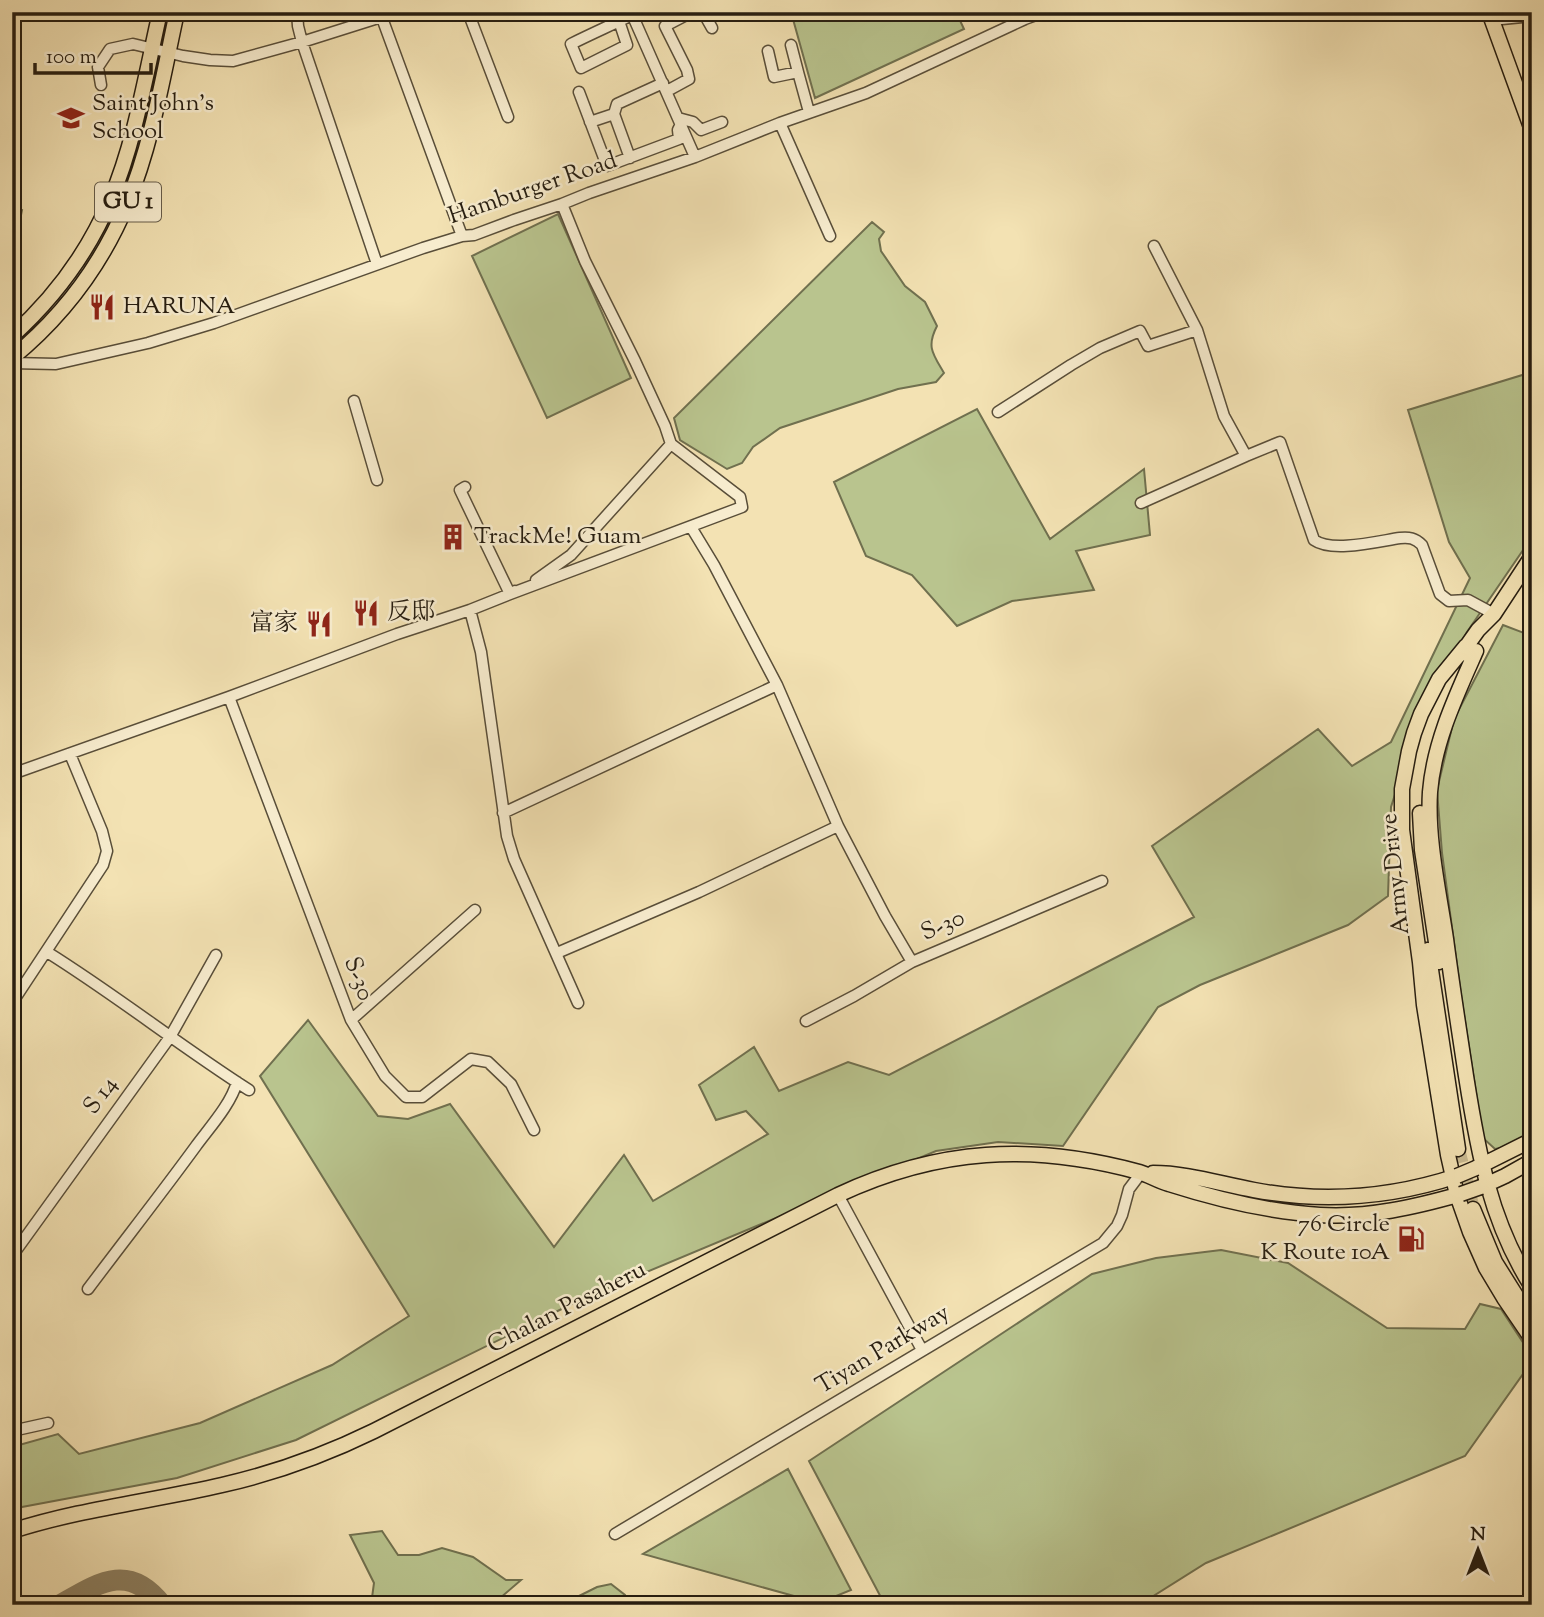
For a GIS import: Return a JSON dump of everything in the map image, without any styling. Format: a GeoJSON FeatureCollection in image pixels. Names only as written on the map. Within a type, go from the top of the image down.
{"type":"FeatureCollection","features":[{"type":"Feature","properties":{"kind":"main road","name":"GU 1"},"geometry":{"type":"LineString","coordinates":[[12,336],[44,306],[81,256],[112,198],[126,159],[160,12]]}},
{"type":"Feature","properties":{"kind":"main road","name":"GU 1"},"geometry":{"type":"LineString","coordinates":[[12,360],[63,308],[95,265],[113,235],[141,163],[177,12]]}},
{"type":"Feature","properties":{"kind":"main road"},"geometry":{"type":"LineString","coordinates":[[1490,16],[1532,130]]}},
{"type":"Feature","properties":{"kind":"main road","name":"Army Drive"},"geometry":{"type":"LineString","coordinates":[[1463,1148],[1422,850],[1420,807],[1423,771],[1432,737],[1471,649],[1532,556]]}},
{"type":"Feature","properties":{"kind":"main road"},"geometry":{"type":"LineString","coordinates":[[1471,649],[1440,741],[1431,783],[1433,849],[1483,1186],[1506,1238],[1531,1284]]}},
{"type":"Feature","properties":{"kind":"main road"},"geometry":{"type":"LineString","coordinates":[[1471,649],[1439,679],[1421,714],[1409,751],[1402,789],[1403,841],[1424,1005],[1459,1194],[1470,1232],[1486,1268],[1532,1339]]}},
{"type":"Feature","properties":{"kind":"main road","name":"Chalan Pasaheru"},"geometry":{"type":"LineString","coordinates":[[1141,1173],[1172,1174],[1277,1194],[1321,1198],[1385,1194],[1455,1177],[1532,1140]]}},
{"type":"Feature","properties":{"kind":"main road","name":"Chalan Pasaheru"},"geometry":{"type":"LineString","coordinates":[[12,1531],[241,1480],[285,1468],[330,1451],[838,1195],[901,1170],[945,1159],[1019,1154],[1095,1163],[1141,1173],[1170,1184],[1251,1205],[1321,1215],[1410,1207],[1483,1186],[1532,1161]]}},
{"type":"Feature","properties":{"kind":"main road"},"geometry":{"type":"LineString","coordinates":[[1532,1305],[1503,1258],[1478,1207],[1495,1262],[1532,1321]]}},
{"type":"Feature","properties":{"kind":"street"},"geometry":{"type":"LineString","coordinates":[[297,12],[302,42],[377,264]]}},
{"type":"Feature","properties":{"kind":"street"},"geometry":{"type":"LineString","coordinates":[[101,85],[99,67],[110,49],[133,44],[168,53],[233,61],[397,12]]}},
{"type":"Feature","properties":{"kind":"street"},"geometry":{"type":"LineString","coordinates":[[468,12],[508,117]]}},
{"type":"Feature","properties":{"kind":"street"},"geometry":{"type":"LineString","coordinates":[[642,36],[692,12]]}},
{"type":"Feature","properties":{"kind":"street"},"geometry":{"type":"LineString","coordinates":[[703,12],[712,28]]}},
{"type":"Feature","properties":{"kind":"street","name":"Hamburger Road"},"geometry":{"type":"LineString","coordinates":[[12,360],[56,365],[158,341],[214,323],[423,247],[474,235],[589,192],[695,157],[809,112],[866,93],[1025,19],[1054,12]]}},
{"type":"Feature","properties":{"kind":"street"},"geometry":{"type":"LineString","coordinates":[[619,21],[627,45],[581,68],[571,44],[634,13],[695,157]]}},
{"type":"Feature","properties":{"kind":"street"},"geometry":{"type":"LineString","coordinates":[[1490,16],[1532,16]]}},
{"type":"Feature","properties":{"kind":"street"},"geometry":{"type":"LineString","coordinates":[[382,18],[462,236]]}},
{"type":"Feature","properties":{"kind":"street"},"geometry":{"type":"LineString","coordinates":[[630,158],[614,114],[617,104],[689,79],[665,26]]}},
{"type":"Feature","properties":{"kind":"street"},"geometry":{"type":"LineString","coordinates":[[791,45],[809,112]]}},
{"type":"Feature","properties":{"kind":"street"},"geometry":{"type":"LineString","coordinates":[[768,51],[774,77],[798,72]]}},
{"type":"Feature","properties":{"kind":"street"},"geometry":{"type":"LineString","coordinates":[[579,92],[607,166],[679,139],[679,121]]}},
{"type":"Feature","properties":{"kind":"street"},"geometry":{"type":"LineString","coordinates":[[590,122],[614,114]]}},
{"type":"Feature","properties":{"kind":"street"},"geometry":{"type":"LineString","coordinates":[[679,121],[693,121],[701,130],[722,122]]}},
{"type":"Feature","properties":{"kind":"street"},"geometry":{"type":"LineString","coordinates":[[780,123],[830,236]]}},
{"type":"Feature","properties":{"kind":"street"},"geometry":{"type":"LineString","coordinates":[[12,774],[397,634],[470,611],[742,508],[740,497],[671,444],[635,361],[585,261],[562,204]]}},
{"type":"Feature","properties":{"kind":"street"},"geometry":{"type":"LineString","coordinates":[[1154,246],[1197,330],[1224,416],[1246,456]]}},
{"type":"Feature","properties":{"kind":"street"},"geometry":{"type":"LineString","coordinates":[[998,412],[1100,348],[1130,335],[1140,331],[1148,346],[1197,330]]}},
{"type":"Feature","properties":{"kind":"street"},"geometry":{"type":"LineString","coordinates":[[354,401],[376,480]]}},
{"type":"Feature","properties":{"kind":"street"},"geometry":{"type":"LineString","coordinates":[[1141,503],[1280,442],[1314,540],[1327,546],[1409,537],[1417,540],[1422,545],[1440,594],[1449,601],[1468,600],[1494,614]]}},
{"type":"Feature","properties":{"kind":"street"},"geometry":{"type":"LineString","coordinates":[[510,594],[571,555],[671,444]]}},
{"type":"Feature","properties":{"kind":"street"},"geometry":{"type":"LineString","coordinates":[[465,487],[460,490],[510,594]]}},
{"type":"Feature","properties":{"kind":"street"},"geometry":{"type":"LineString","coordinates":[[691,527],[777,685],[838,826],[912,962]]}},
{"type":"Feature","properties":{"kind":"street"},"geometry":{"type":"LineString","coordinates":[[470,611],[481,652],[507,836],[514,859],[579,1003]]}},
{"type":"Feature","properties":{"kind":"street"},"geometry":{"type":"LineString","coordinates":[[503,813],[777,685]]}},
{"type":"Feature","properties":{"kind":"street","name":"S-30"},"geometry":{"type":"LineString","coordinates":[[229,697],[351,1020],[385,1076],[406,1097],[422,1097],[471,1059],[488,1062],[511,1084],[534,1130]]}},
{"type":"Feature","properties":{"kind":"street"},"geometry":{"type":"LineString","coordinates":[[12,1003],[103,865],[107,851],[102,831],[70,754]]}},
{"type":"Feature","properties":{"kind":"street"},"geometry":{"type":"LineString","coordinates":[[557,953],[699,892],[838,826]]}},
{"type":"Feature","properties":{"kind":"street","name":"S-30"},"geometry":{"type":"LineString","coordinates":[[806,1021],[912,962],[1102,881]]}},
{"type":"Feature","properties":{"kind":"street"},"geometry":{"type":"LineString","coordinates":[[351,1020],[475,910]]}},
{"type":"Feature","properties":{"kind":"street"},"geometry":{"type":"LineString","coordinates":[[47,951],[250,1090]]}},
{"type":"Feature","properties":{"kind":"street","name":"S 14"},"geometry":{"type":"LineString","coordinates":[[12,1256],[170,1037],[216,955]]}},
{"type":"Feature","properties":{"kind":"street"},"geometry":{"type":"LineString","coordinates":[[88,1289],[220,1114],[237,1082]]}},
{"type":"Feature","properties":{"kind":"street","name":"Tiyan Parkway"},"geometry":{"type":"LineString","coordinates":[[615,1534],[1103,1243],[1117,1226],[1129,1189],[1141,1173]]}},
{"type":"Feature","properties":{"kind":"street"},"geometry":{"type":"LineString","coordinates":[[838,1195],[922,1350]]}},
{"type":"Feature","properties":{"kind":"street"},"geometry":{"type":"LineString","coordinates":[[12,1431],[48,1423]]}},
{"type":"Feature","properties":{"kind":"green space"},"geometry":{"type":"Polygon","coordinates":[[[791,12],[956,12],[964,29],[815,98],[791,12]]]}},
{"type":"Feature","properties":{"kind":"green space"},"geometry":{"type":"Polygon","coordinates":[[[12,208],[22,210],[12,261],[12,208]]]}},
{"type":"Feature","properties":{"kind":"green space"},"geometry":{"type":"Polygon","coordinates":[[[558,214],[631,378],[547,418],[472,256],[558,214]]]}},
{"type":"Feature","properties":{"kind":"green space"},"geometry":{"type":"Polygon","coordinates":[[[872,222],[884,232],[879,239],[881,251],[905,286],[925,302],[937,326],[931,345],[944,373],[936,382],[898,389],[780,428],[753,447],[742,463],[727,469],[680,440],[674,418],[872,222]]]}},
{"type":"Feature","properties":{"kind":"green space"},"geometry":{"type":"Polygon","coordinates":[[[1532,372],[1532,537],[1467,632],[1418,723],[1391,807],[1388,896],[1348,925],[1200,985],[1158,1007],[1063,1146],[998,1142],[936,1151],[582,1299],[296,1440],[177,1478],[12,1511],[12,1447],[58,1434],[79,1454],[200,1423],[332,1365],[409,1316],[260,1076],[308,1020],[378,1116],[408,1119],[450,1104],[554,1247],[624,1155],[653,1201],[768,1134],[746,1111],[716,1120],[699,1085],[754,1047],[779,1091],[848,1062],[889,1075],[1194,917],[1152,846],[1318,729],[1352,766],[1391,742],[1470,578],[1449,542],[1408,410],[1532,372]]]}},
{"type":"Feature","properties":{"kind":"green space"},"geometry":{"type":"Polygon","coordinates":[[[977,409],[1050,539],[1144,469],[1150,535],[1076,551],[1094,590],[1012,601],[957,626],[912,575],[866,556],[834,482],[977,409]]]}},
{"type":"Feature","properties":{"kind":"green space"},"geometry":{"type":"Polygon","coordinates":[[[1503,625],[1532,636],[1532,1134],[1517,1145],[1495,1149],[1483,1138],[1442,853],[1437,790],[1454,719],[1503,625]]]}},
{"type":"Feature","properties":{"kind":"green space"},"geometry":{"type":"Polygon","coordinates":[[[1221,1250],[1288,1263],[1387,1328],[1465,1329],[1480,1304],[1501,1309],[1524,1344],[1528,1367],[1465,1456],[1206,1563],[1139,1605],[1045,1605],[1031,1596],[1003,1605],[885,1605],[809,1461],[1092,1274],[1156,1258],[1221,1250]]]}},
{"type":"Feature","properties":{"kind":"green space"},"geometry":{"type":"Polygon","coordinates":[[[788,1469],[851,1590],[819,1603],[643,1554],[788,1469]]]}},
{"type":"Feature","properties":{"kind":"green space"},"geometry":{"type":"Polygon","coordinates":[[[382,1531],[398,1555],[419,1555],[442,1548],[473,1557],[506,1580],[521,1580],[492,1605],[371,1605],[374,1583],[350,1535],[382,1531]]]}},
{"type":"Feature","properties":{"kind":"green space"},"geometry":{"type":"Polygon","coordinates":[[[611,1584],[625,1595],[630,1605],[561,1605],[597,1587],[611,1584]]]}},
{"type":"Feature","properties":{"kind":"taxiway"},"geometry":{"type":"LineString","coordinates":[[60,1605],[100,1584],[125,1580],[137,1583],[162,1605]]}},
{"type":"Feature","properties":{"kind":"tunnel"},"geometry":{"type":"LineString","coordinates":[[1458,1149],[1473,1209]]}},
{"type":"Feature","properties":{"kind":"place","name":"Saint John's School"},"geometry":{"type":"Point","coordinates":[71,118]}},
{"type":"Feature","properties":{"kind":"place","name":"HARUNA"},"geometry":{"type":"Point","coordinates":[102,307]}},
{"type":"Feature","properties":{"kind":"place","name":"TrackMe! Guam"},"geometry":{"type":"Point","coordinates":[453,537]}},
{"type":"Feature","properties":{"kind":"place","name":"反邸"},"geometry":{"type":"Point","coordinates":[366,613]}},
{"type":"Feature","properties":{"kind":"place","name":"富家"},"geometry":{"type":"Point","coordinates":[319,624]}},
{"type":"Feature","properties":{"kind":"place","name":"76 Circle K Route 10A"},"geometry":{"type":"Point","coordinates":[1411,1239]}}]}
